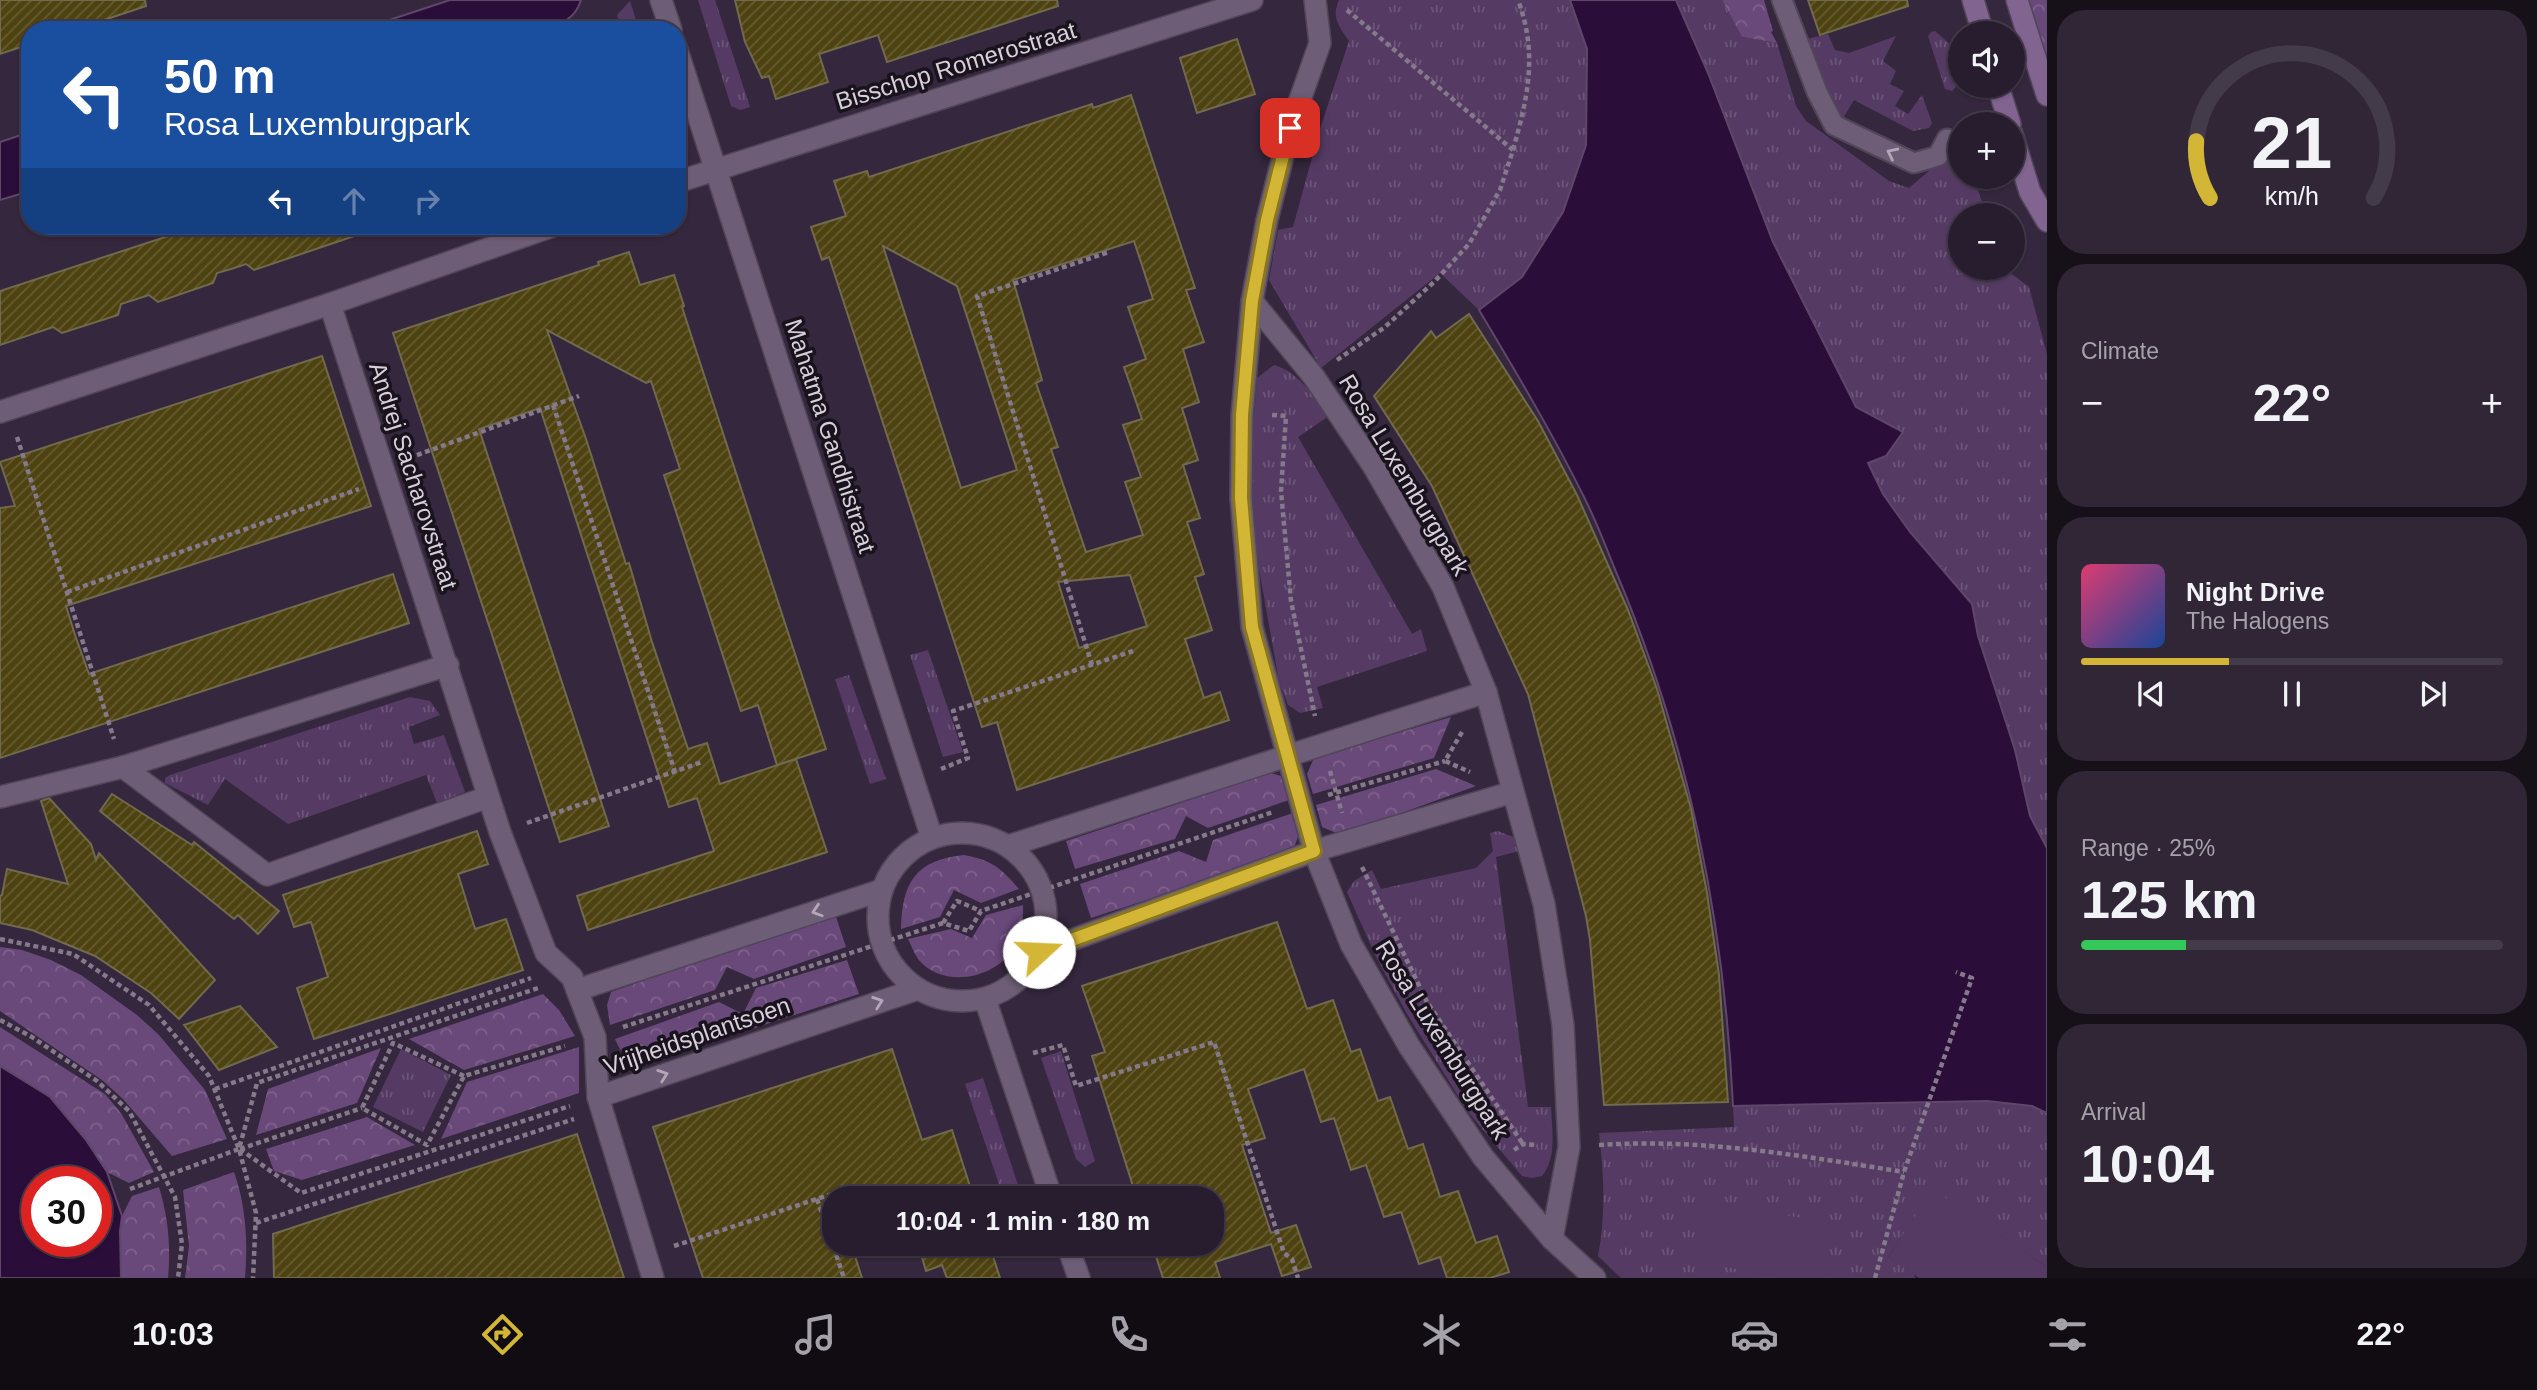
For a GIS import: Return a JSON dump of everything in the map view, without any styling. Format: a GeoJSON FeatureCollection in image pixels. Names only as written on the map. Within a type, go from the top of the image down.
{"type":"FeatureCollection","features":[{"type":"Feature","properties":{"kind":"main road"},"geometry":{"type":"LineString","coordinates":[[1973,0],[1979,21]]}},
{"type":"Feature","properties":{"kind":"main road"},"geometry":{"type":"LineString","coordinates":[[2017,0],[2047,94]]}},
{"type":"Feature","properties":{"kind":"main road"},"geometry":{"type":"LineString","coordinates":[[2025,178],[2029,192],[2047,221]]}},
{"type":"Feature","properties":{"kind":"street"},"geometry":{"type":"LineString","coordinates":[[661,0],[668,21]]}},
{"type":"Feature","properties":{"kind":"street","name":"Bisschop Romerostraat"},"geometry":{"type":"LineString","coordinates":[[716,169],[1252,0]]}},
{"type":"Feature","properties":{"kind":"street","name":"Rosa Luxemburgpark"},"geometry":{"type":"LineString","coordinates":[[1315,0],[1320,43],[1290,128],[1267,220],[1252,301],[1242,415],[1241,498],[1252,627],[1314,851],[1351,944],[1409,1046],[1491,1167],[1552,1239],[1595,1278]]}},
{"type":"Feature","properties":{"kind":"street","name":"Mahatma Gandhistraat"},"geometry":{"type":"LineString","coordinates":[[686,77],[932,838]]}},
{"type":"Feature","properties":{"kind":"street"},"geometry":{"type":"LineString","coordinates":[[686,180],[716,169]]}},
{"type":"Feature","properties":{"kind":"street"},"geometry":{"type":"LineString","coordinates":[[4,411],[330,304],[527,235]]}},
{"type":"Feature","properties":{"kind":"street","name":"Rosa Luxemburgpark"},"geometry":{"type":"LineString","coordinates":[[1252,301],[1314,377],[1374,467],[1443,587],[1486,692],[1544,904],[1563,1024],[1569,1147],[1552,1239]]}},
{"type":"Feature","properties":{"kind":"street","name":"Andrej Sacharovstraat"},"geometry":{"type":"LineString","coordinates":[[330,304],[500,832],[546,953],[570,978]]}},
{"type":"Feature","properties":{"kind":"street"},"geometry":{"type":"LineString","coordinates":[[0,797],[123,767],[447,665]]}},
{"type":"Feature","properties":{"kind":"street"},"geometry":{"type":"LineString","coordinates":[[1008,846],[1486,692]]}},
{"type":"Feature","properties":{"kind":"street"},"geometry":{"type":"LineString","coordinates":[[123,767],[267,875],[488,797]]}},
{"type":"Feature","properties":{"kind":"street"},"geometry":{"type":"LineString","coordinates":[[1039,952],[1314,851],[1513,792]]}},
{"type":"Feature","properties":{"kind":"street"},"geometry":{"type":"LineString","coordinates":[[971,832],[1008,846],[1028,864],[1042,889],[1047,910],[1045,932],[1039,952],[1026,973],[1007,988],[985,999],[950,1001],[933,997],[918,989],[894,967],[880,942],[878,922],[882,890],[900,859],[915,846],[951,833],[971,832]]}},
{"type":"Feature","properties":{"kind":"street"},"geometry":{"type":"LineString","coordinates":[[570,978],[882,890]]}},
{"type":"Feature","properties":{"kind":"street","name":"Vrijheidsplantsoen"},"geometry":{"type":"LineString","coordinates":[[570,978],[595,1037],[600,1104],[918,989]]}},
{"type":"Feature","properties":{"kind":"street"},"geometry":{"type":"LineString","coordinates":[[985,999],[1048,1186]]}},
{"type":"Feature","properties":{"kind":"street"},"geometry":{"type":"LineString","coordinates":[[600,1104],[653,1278]]}},
{"type":"Feature","properties":{"kind":"street"},"geometry":{"type":"LineString","coordinates":[[1072,1256],[1079,1278]]}},
{"type":"Feature","properties":{"kind":"lane"},"geometry":{"type":"LineString","coordinates":[[1782,0],[1816,92],[1834,125],[1914,163],[1938,156],[1947,139]]}},
{"type":"Feature","properties":{"kind":"path"},"geometry":{"type":"LineString","coordinates":[[1314,377],[1385,327],[1435,281],[1469,244],[1500,190],[1523,115],[1531,65],[1528,25],[1518,0]]}},
{"type":"Feature","properties":{"kind":"path"},"geometry":{"type":"LineString","coordinates":[[1346,9],[1513,150]]}},
{"type":"Feature","properties":{"kind":"path"},"geometry":{"type":"LineString","coordinates":[[1092,665],[977,296],[1110,252]]}},
{"type":"Feature","properties":{"kind":"path"},"geometry":{"type":"LineString","coordinates":[[67,592],[384,474],[579,396]]}},
{"type":"Feature","properties":{"kind":"path"},"geometry":{"type":"LineString","coordinates":[[553,405],[675,772]]}},
{"type":"Feature","properties":{"kind":"path"},"geometry":{"type":"LineString","coordinates":[[4,411],[67,592],[123,767]]}},
{"type":"Feature","properties":{"kind":"path"},"geometry":{"type":"LineString","coordinates":[[1242,415],[1286,415],[1281,491],[1291,601],[1310,699],[1349,841],[1427,1002],[1523,1144]]}},
{"type":"Feature","properties":{"kind":"path"},"geometry":{"type":"LineString","coordinates":[[914,779],[968,758],[953,711],[1133,651]]}},
{"type":"Feature","properties":{"kind":"path"},"geometry":{"type":"LineString","coordinates":[[130,1189],[362,1108],[393,1043],[464,1076],[595,1037],[943,923],[969,931],[981,911],[1042,889],[1300,803],[1445,761]]}},
{"type":"Feature","properties":{"kind":"path"},"geometry":{"type":"LineString","coordinates":[[500,832],[702,762]]}},
{"type":"Feature","properties":{"kind":"path"},"geometry":{"type":"LineString","coordinates":[[943,923],[957,901],[981,911]]}},
{"type":"Feature","properties":{"kind":"path"},"geometry":{"type":"LineString","coordinates":[[0,939],[73,954],[149,1005],[209,1076],[239,1149],[256,1213],[253,1278]]}},
{"type":"Feature","properties":{"kind":"path"},"geometry":{"type":"LineString","coordinates":[[1875,1278],[1904,1172],[1972,978],[1956,972]]}},
{"type":"Feature","properties":{"kind":"path"},"geometry":{"type":"LineString","coordinates":[[215,1089],[570,978]]}},
{"type":"Feature","properties":{"kind":"path"},"geometry":{"type":"LineString","coordinates":[[239,1149],[257,1083],[570,978]]}},
{"type":"Feature","properties":{"kind":"path"},"geometry":{"type":"LineString","coordinates":[[0,1020],[32,1037],[97,1081],[129,1111],[175,1197],[182,1244],[178,1278]]}},
{"type":"Feature","properties":{"kind":"path"},"geometry":{"type":"LineString","coordinates":[[1006,1060],[1063,1045],[1076,1086],[1214,1042],[1284,1253],[1292,1259],[1298,1278]]}},
{"type":"Feature","properties":{"kind":"path"},"geometry":{"type":"LineString","coordinates":[[362,1108],[427,1145],[464,1076]]}},
{"type":"Feature","properties":{"kind":"path"},"geometry":{"type":"LineString","coordinates":[[239,1149],[300,1193],[600,1104]]}},
{"type":"Feature","properties":{"kind":"path"},"geometry":{"type":"LineString","coordinates":[[256,1223],[600,1104]]}},
{"type":"Feature","properties":{"kind":"path"},"geometry":{"type":"LineString","coordinates":[[1491,1167],[1523,1144],[1569,1147],[1648,1142],[1761,1149],[1904,1172]]}},
{"type":"Feature","properties":{"kind":"path"},"geometry":{"type":"LineString","coordinates":[[646,1255],[822,1197]]}},
{"type":"Feature","properties":{"kind":"path"},"geometry":{"type":"LineString","coordinates":[[817,1199],[844,1278]]}},
{"type":"Feature","properties":{"kind":"green space"},"geometry":{"type":"Polygon","coordinates":[[[698,0],[715,0],[750,107],[740,110],[731,106],[698,0]]]}},
{"type":"Feature","properties":{"kind":"green space"},"geometry":{"type":"Polygon","coordinates":[[[1339,0],[1570,0],[1587,49],[1586,145],[1563,212],[1522,277],[1479,310],[1440,273],[1321,368],[1269,280],[1278,230],[1293,227],[1319,132],[1349,41],[1336,17],[1339,0]]]}},
{"type":"Feature","properties":{"kind":"green space"},"geometry":{"type":"Polygon","coordinates":[[[1676,0],[1722,0],[1742,37],[1777,43],[1796,106],[1806,121],[1889,181],[1909,188],[1937,164],[1948,162],[1948,189],[1978,189],[1982,203],[1948,203],[1948,280],[2020,280],[2029,287],[2047,354],[2047,848],[2030,816],[2015,750],[1978,636],[1972,604],[1910,532],[1883,494],[1868,463],[1902,432],[1856,407],[1773,242],[1708,73],[1676,0]]]}},
{"type":"Feature","properties":{"kind":"green space"},"geometry":{"type":"Polygon","coordinates":[[[1722,0],[1764,0],[1773,31],[1771,32],[1777,43],[1742,37],[1722,0]]]}},
{"type":"Feature","properties":{"kind":"green space"},"geometry":{"type":"Polygon","coordinates":[[[2028,0],[2047,0],[2047,59],[2028,0]]]}},
{"type":"Feature","properties":{"kind":"green space"},"geometry":{"type":"Polygon","coordinates":[[[630,1],[636,21],[619,21],[617,15],[630,1]]]}},
{"type":"Feature","properties":{"kind":"green space"},"geometry":{"type":"Polygon","coordinates":[[[1935,31],[1948,43],[1948,90],[1945,89],[1928,36],[1935,31]]]}},
{"type":"Feature","properties":{"kind":"green space"},"geometry":{"type":"Polygon","coordinates":[[[1828,34],[1835,50],[1849,53],[1896,36],[1883,61],[1896,71],[1890,84],[1904,91],[1895,106],[1908,114],[1922,95],[1932,123],[1929,128],[1913,131],[1854,100],[1842,120],[1835,111],[1807,39],[1828,34]]]}},
{"type":"Feature","properties":{"kind":"green space"},"geometry":{"type":"Polygon","coordinates":[[[1274,365],[1298,379],[1329,416],[1298,437],[1412,634],[1421,629],[1427,651],[1317,687],[1323,708],[1300,713],[1288,705],[1279,681],[1252,530],[1251,455],[1257,378],[1274,365]]]}},
{"type":"Feature","properties":{"kind":"green space"},"geometry":{"type":"Polygon","coordinates":[[[928,650],[963,752],[943,757],[910,655],[928,650]]]}},
{"type":"Feature","properties":{"kind":"green space"},"geometry":{"type":"Polygon","coordinates":[[[849,675],[886,779],[870,784],[835,679],[849,675]]]}},
{"type":"Feature","properties":{"kind":"green space"},"geometry":{"type":"Polygon","coordinates":[[[410,697],[430,701],[440,715],[409,727],[414,744],[444,735],[465,792],[437,803],[426,775],[288,824],[225,779],[208,805],[165,783],[165,778],[170,775],[410,697]]]}},
{"type":"Feature","properties":{"kind":"green space"},"geometry":{"type":"Polygon","coordinates":[[[1451,717],[1434,758],[1313,794],[1307,774],[1314,758],[1451,717]]]}},
{"type":"Feature","properties":{"kind":"green space"},"geometry":{"type":"Polygon","coordinates":[[[1436,769],[1476,786],[1341,835],[1322,827],[1316,805],[1436,769]]]}},
{"type":"Feature","properties":{"kind":"green space"},"geometry":{"type":"Polygon","coordinates":[[[1271,773],[1281,776],[1289,800],[1208,828],[1186,816],[1175,839],[1075,869],[1066,841],[1271,773]]]}},
{"type":"Feature","properties":{"kind":"green space"},"geometry":{"type":"Polygon","coordinates":[[[1293,813],[1299,834],[1292,853],[1091,918],[1080,884],[1179,851],[1206,862],[1213,840],[1293,813]]]}},
{"type":"Feature","properties":{"kind":"green space"},"geometry":{"type":"Polygon","coordinates":[[[1498,831],[1516,838],[1519,851],[1496,857],[1528,1107],[1551,1107],[1550,1161],[1542,1176],[1532,1178],[1522,1176],[1468,1112],[1407,1014],[1377,959],[1347,892],[1354,881],[1372,870],[1381,889],[1476,868],[1493,851],[1490,833],[1498,831]]]}},
{"type":"Feature","properties":{"kind":"green space"},"geometry":{"type":"Polygon","coordinates":[[[964,855],[982,859],[995,866],[1019,889],[981,903],[954,890],[940,917],[901,929],[904,899],[914,877],[934,862],[964,855]]]}},
{"type":"Feature","properties":{"kind":"green space"},"geometry":{"type":"Polygon","coordinates":[[[1023,905],[1023,920],[1017,943],[998,965],[985,972],[971,976],[942,975],[929,969],[918,959],[908,939],[951,929],[972,938],[986,915],[1023,905]]]}},
{"type":"Feature","properties":{"kind":"green space"},"geometry":{"type":"Polygon","coordinates":[[[835,914],[846,947],[754,979],[727,967],[715,990],[610,1025],[607,1005],[611,992],[835,914]]]}},
{"type":"Feature","properties":{"kind":"green space"},"geometry":{"type":"Polygon","coordinates":[[[0,947],[22,950],[51,960],[81,975],[137,1015],[159,1035],[205,1090],[227,1139],[172,1156],[123,1099],[102,1080],[0,1011],[0,947]]]}},
{"type":"Feature","properties":{"kind":"green space"},"geometry":{"type":"Polygon","coordinates":[[[847,960],[859,994],[647,1063],[627,1057],[615,1039],[719,1002],[743,1014],[756,988],[847,960]]]}},
{"type":"Feature","properties":{"kind":"green space"},"geometry":{"type":"Polygon","coordinates":[[[543,994],[559,1010],[575,1036],[464,1070],[409,1039],[543,994]]]}},
{"type":"Feature","properties":{"kind":"green space"},"geometry":{"type":"Polygon","coordinates":[[[0,1027],[105,1094],[121,1113],[154,1172],[129,1183],[112,1174],[112,1166],[103,1166],[86,1139],[50,1097],[0,1066],[0,1027]]]}},
{"type":"Feature","properties":{"kind":"green space"},"geometry":{"type":"Polygon","coordinates":[[[579,1047],[579,1093],[441,1139],[467,1082],[579,1047]]]}},
{"type":"Feature","properties":{"kind":"green space"},"geometry":{"type":"Polygon","coordinates":[[[381,1048],[357,1103],[256,1135],[268,1089],[381,1048]]]}},
{"type":"Feature","properties":{"kind":"green space"},"geometry":{"type":"Polygon","coordinates":[[[401,1049],[451,1075],[423,1132],[373,1107],[401,1049]]]}},
{"type":"Feature","properties":{"kind":"green space"},"geometry":{"type":"Polygon","coordinates":[[[1061,1051],[1095,1161],[1085,1167],[1076,1159],[1041,1058],[1061,1051]]]}},
{"type":"Feature","properties":{"kind":"green space"},"geometry":{"type":"Polygon","coordinates":[[[983,1078],[1018,1186],[1000,1186],[965,1084],[983,1078]]]}},
{"type":"Feature","properties":{"kind":"green space"},"geometry":{"type":"Polygon","coordinates":[[[1987,1101],[2032,1106],[2047,1113],[2047,1267],[1933,1190],[1888,1257],[1914,1274],[1915,1278],[1621,1278],[1598,1256],[1603,1195],[1599,1133],[1734,1127],[1733,1106],[1987,1101]]]}},
{"type":"Feature","properties":{"kind":"green space"},"geometry":{"type":"Polygon","coordinates":[[[367,1117],[415,1145],[302,1180],[274,1171],[266,1149],[367,1117]]]}},
{"type":"Feature","properties":{"kind":"green space"},"geometry":{"type":"Polygon","coordinates":[[[234,1172],[245,1224],[245,1278],[185,1278],[189,1246],[183,1190],[234,1172]]]}},
{"type":"Feature","properties":{"kind":"green space"},"geometry":{"type":"Polygon","coordinates":[[[159,1187],[168,1232],[168,1278],[121,1278],[122,1216],[132,1196],[159,1187]]]}},
{"type":"Feature","properties":{"kind":"green space"},"geometry":{"type":"Polygon","coordinates":[[[1933,1189],[2047,1267],[2047,1278],[1919,1278],[1888,1257],[1933,1189]]]}},
{"type":"Feature","properties":{"kind":"green space"},"geometry":{"type":"Polygon","coordinates":[[[1700,1201],[1833,1223],[1824,1278],[1790,1278],[1690,1261],[1700,1201]]]}},
{"type":"Feature","properties":{"kind":"shaded area"},"geometry":{"type":"Polygon","coordinates":[[[450,0],[581,0],[575,12],[564,21],[386,21],[450,0]]]}},
{"type":"Feature","properties":{"kind":"shaded area"},"geometry":{"type":"Polygon","coordinates":[[[1570,0],[1676,0],[1708,73],[1773,242],[1856,407],[1903,432],[1886,456],[1868,463],[1883,494],[1910,532],[1972,604],[1978,636],[2015,750],[2030,816],[2047,848],[2047,1113],[2032,1106],[1987,1101],[1733,1106],[1721,967],[1711,899],[1682,764],[1663,698],[1640,632],[1589,507],[1547,427],[1479,310],[1522,277],[1563,212],[1586,145],[1587,49],[1570,0]]]}},
{"type":"Feature","properties":{"kind":"shaded area"},"geometry":{"type":"Polygon","coordinates":[[[21,135],[21,194],[0,200],[0,142],[21,135]]]}},
{"type":"Feature","properties":{"kind":"shaded area"},"geometry":{"type":"Polygon","coordinates":[[[0,1066],[50,1097],[86,1140],[103,1166],[21,1166],[21,1257],[112,1257],[112,1187],[122,1216],[121,1278],[0,1278],[0,1066]]]}},
{"type":"Feature","properties":{"kind":"building"},"geometry":{"type":"Polygon","coordinates":[[[0,0],[145,0],[146,6],[101,21],[21,21],[21,47],[0,54],[0,0]]]}},
{"type":"Feature","properties":{"kind":"building"},"geometry":{"type":"Polygon","coordinates":[[[735,0],[1057,0],[1058,6],[887,62],[878,35],[819,54],[828,82],[776,99],[769,76],[762,78],[745,42],[735,0]]]}},
{"type":"Feature","properties":{"kind":"building"},"geometry":{"type":"Polygon","coordinates":[[[1808,0],[1907,0],[1908,6],[1820,35],[1808,0]]]}},
{"type":"Feature","properties":{"kind":"building"},"geometry":{"type":"Polygon","coordinates":[[[1237,39],[1255,94],[1197,113],[1180,58],[1237,39]]]}},
{"type":"Feature","properties":{"kind":"building"},"geometry":{"type":"Polygon","coordinates":[[[1131,95],[1195,288],[1186,290],[1204,342],[1183,349],[1199,402],[1182,408],[1198,460],[1183,465],[1200,518],[1187,522],[1204,574],[1195,577],[1212,630],[1185,639],[1204,698],[1220,692],[1229,720],[1017,790],[997,722],[982,727],[829,257],[822,260],[811,227],[846,216],[834,181],[867,171],[869,177],[1092,104],[1093,108],[1131,95]],[[1134,241],[1013,280],[1042,380],[1036,383],[1058,447],[1051,449],[1086,552],[1143,535],[1125,482],[1141,477],[1123,425],[1142,419],[1124,367],[1146,359],[1128,307],[1153,299],[1134,241]],[[883,246],[961,488],[1017,470],[957,286],[883,246]],[[1130,575],[1058,582],[1079,648],[1147,626],[1130,575]]]}},
{"type":"Feature","properties":{"kind":"building"},"geometry":{"type":"Polygon","coordinates":[[[171,235],[357,235],[254,270],[246,264],[217,273],[213,283],[158,302],[149,295],[121,304],[118,315],[62,333],[53,327],[0,345],[0,291],[171,235]]]}},
{"type":"Feature","properties":{"kind":"building"},"geometry":{"type":"Polygon","coordinates":[[[629,252],[640,285],[674,275],[684,306],[682,307],[826,749],[777,765],[758,705],[741,711],[664,475],[680,469],[651,381],[646,383],[547,330],[626,564],[629,563],[688,749],[707,743],[720,784],[796,759],[827,852],[588,930],[577,896],[714,851],[697,798],[669,807],[540,408],[479,429],[609,826],[560,842],[393,333],[599,265],[598,262],[629,252]]]}},
{"type":"Feature","properties":{"kind":"building"},"geometry":{"type":"Polygon","coordinates":[[[1469,314],[1538,421],[1577,495],[1628,610],[1657,689],[1691,809],[1707,893],[1719,975],[1728,1102],[1604,1105],[1586,916],[1528,694],[1432,486],[1374,396],[1431,331],[1436,338],[1469,314]]]}},
{"type":"Feature","properties":{"kind":"building"},"geometry":{"type":"Polygon","coordinates":[[[322,356],[371,506],[66,606],[75,635],[89,674],[393,574],[409,623],[0,758],[0,508],[15,506],[0,462],[322,356]]]}},
{"type":"Feature","properties":{"kind":"building"},"geometry":{"type":"Polygon","coordinates":[[[112,794],[192,845],[194,842],[279,911],[258,934],[238,915],[234,919],[100,811],[112,794]]]}},
{"type":"Feature","properties":{"kind":"building"},"geometry":{"type":"Polygon","coordinates":[[[49,798],[91,844],[96,860],[99,853],[215,980],[179,1019],[151,993],[95,956],[32,930],[0,923],[0,896],[7,869],[68,884],[41,801],[49,798]]]}},
{"type":"Feature","properties":{"kind":"building"},"geometry":{"type":"Polygon","coordinates":[[[477,831],[488,864],[458,874],[475,929],[506,919],[523,970],[314,1039],[297,988],[328,977],[311,922],[294,927],[283,895],[477,831]]]}},
{"type":"Feature","properties":{"kind":"building"},"geometry":{"type":"Polygon","coordinates":[[[1277,922],[1307,1009],[1333,1000],[1351,1052],[1360,1049],[1378,1101],[1390,1097],[1408,1149],[1423,1144],[1440,1197],[1458,1191],[1476,1243],[1497,1236],[1509,1272],[1490,1278],[1447,1278],[1440,1257],[1419,1264],[1401,1212],[1384,1217],[1366,1165],[1351,1170],[1334,1118],[1321,1122],[1304,1069],[1248,1089],[1265,1138],[1242,1145],[1271,1233],[1296,1225],[1311,1267],[1282,1276],[1271,1244],[1215,1262],[1220,1278],[1163,1278],[1156,1256],[1224,1256],[1224,1186],[1133,1186],[1092,1056],[1105,1052],[1082,986],[1277,922]]]}},
{"type":"Feature","properties":{"kind":"building"},"geometry":{"type":"Polygon","coordinates":[[[240,1006],[277,1047],[219,1070],[184,1025],[240,1006]]]}},
{"type":"Feature","properties":{"kind":"building"},"geometry":{"type":"Polygon","coordinates":[[[892,1049],[922,1140],[952,1130],[970,1186],[822,1186],[822,1256],[855,1256],[862,1278],[703,1278],[653,1127],[892,1049]]]}},
{"type":"Feature","properties":{"kind":"building"},"geometry":{"type":"Polygon","coordinates":[[[577,1134],[624,1278],[274,1278],[273,1234],[577,1134]]]}},
{"type":"Feature","properties":{"kind":"building"},"geometry":{"type":"Polygon","coordinates":[[[922,1256],[993,1256],[1000,1278],[947,1278],[942,1265],[926,1271],[922,1256]]]}},
{"type":"Feature","properties":{"kind":"route"},"geometry":{"type":"LineString","coordinates":[[1039,952],[1314,851],[1252,627],[1241,498],[1242,415],[1252,301],[1267,220],[1290,128]]}}]}
